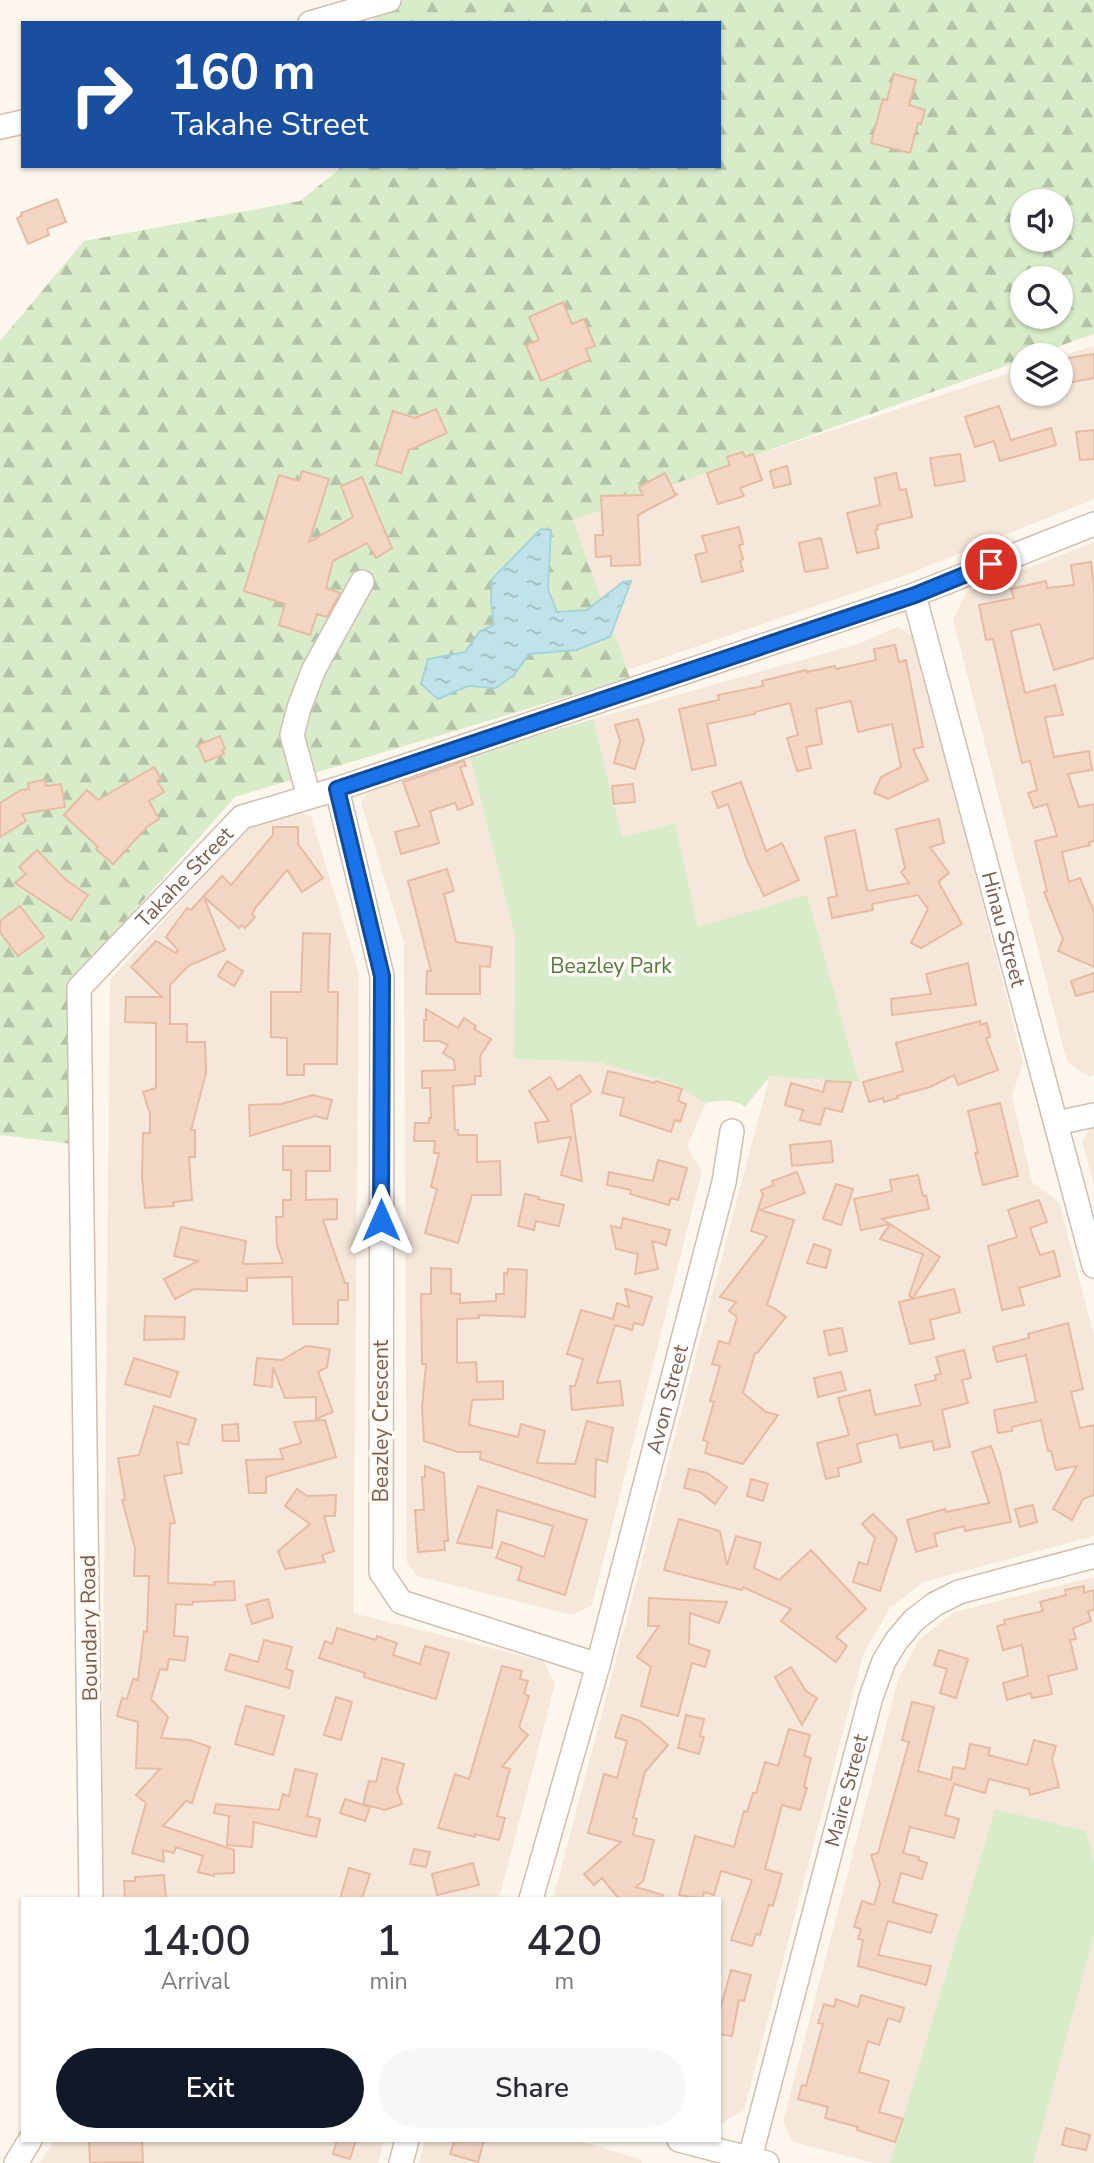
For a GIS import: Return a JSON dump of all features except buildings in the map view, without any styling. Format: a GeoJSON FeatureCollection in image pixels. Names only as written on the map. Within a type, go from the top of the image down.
{"type":"FeatureCollection","features":[{"type":"Feature","properties":{"kind":"street"},"geometry":{"type":"LineString","coordinates":[[317,21],[389,0]]}},
{"type":"Feature","properties":{"kind":"street"},"geometry":{"type":"LineString","coordinates":[[0,127],[21,122]]}},
{"type":"Feature","properties":{"kind":"street","name":"Takahe Street"},"geometry":{"type":"LineString","coordinates":[[86,1356],[79,988],[242,817],[337,789],[915,595],[1094,524]]}},
{"type":"Feature","properties":{"kind":"street"},"geometry":{"type":"LineString","coordinates":[[309,797],[292,735],[314,668],[362,582]]}},
{"type":"Feature","properties":{"kind":"street","name":"Hinau Street"},"geometry":{"type":"LineString","coordinates":[[915,595],[1094,1266]]}},
{"type":"Feature","properties":{"kind":"street","name":"Beazley Crescent"},"geometry":{"type":"LineString","coordinates":[[337,789],[382,976],[381,1572],[401,1602],[598,1665]]}},
{"type":"Feature","properties":{"kind":"street"},"geometry":{"type":"LineString","coordinates":[[1056,1123],[1094,1115]]}},
{"type":"Feature","properties":{"kind":"street","name":"Avon Street"},"geometry":{"type":"LineString","coordinates":[[598,1665],[724,1182],[732,1132]]}},
{"type":"Feature","properties":{"kind":"street","name":"Boundary Road"},"geometry":{"type":"LineString","coordinates":[[86,1356],[91,1897]]}},
{"type":"Feature","properties":{"kind":"street","name":"Maire Street"},"geometry":{"type":"LineString","coordinates":[[758,2161],[872,1697],[884,1661],[914,1620],[935,1604],[959,1592],[1094,1556]]}},
{"type":"Feature","properties":{"kind":"street"},"geometry":{"type":"LineString","coordinates":[[532,1897],[598,1665]]}},
{"type":"Feature","properties":{"kind":"street"},"geometry":{"type":"LineString","coordinates":[[16,2163],[29,2142]]}},
{"type":"Feature","properties":{"kind":"street"},"geometry":{"type":"LineString","coordinates":[[401,2163],[406,2142]]}},
{"type":"Feature","properties":{"kind":"street"},"geometry":{"type":"LineString","coordinates":[[676,2163],[680,2142]]}},
{"type":"Feature","properties":{"kind":"street"},"geometry":{"type":"LineString","coordinates":[[684,2142],[758,2161]]}},
{"type":"Feature","properties":{"kind":"shaded area"},"geometry":{"type":"Polygon","coordinates":[[[1094,346],[1094,498],[906,575],[613,675],[570,515],[1010,373],[1010,406],[1073,406],[1073,352],[1094,346]]]}},
{"type":"Feature","properties":{"kind":"shaded area"},"geometry":{"type":"Polygon","coordinates":[[[1094,542],[1094,1075],[1090,1077],[1067,1062],[953,620],[966,593],[1094,542]]]}},
{"type":"Feature","properties":{"kind":"shaded area"},"geometry":{"type":"Polygon","coordinates":[[[898,627],[915,638],[1023,1063],[1012,1096],[1032,1182],[1059,1202],[1094,1336],[1094,1536],[923,1582],[889,1609],[863,1655],[744,2110],[721,2124],[721,1897],[554,1897],[770,1075],[858,1082],[698,927],[675,823],[622,837],[593,719],[858,644],[898,627]]]}},
{"type":"Feature","properties":{"kind":"shaded area"},"geometry":{"type":"Polygon","coordinates":[[[470,756],[515,936],[514,1059],[598,1062],[675,1084],[706,1103],[687,1147],[702,1171],[592,1605],[572,1615],[417,1576],[407,1563],[404,943],[361,802],[371,787],[470,756]]]}},
{"type":"Feature","properties":{"kind":"shaded area"},"geometry":{"type":"Polygon","coordinates":[[[293,811],[311,816],[359,975],[353,1613],[543,1661],[555,1684],[500,1897],[101,1897],[110,980],[247,829],[293,811]]]}},
{"type":"Feature","properties":{"kind":"shaded area"},"geometry":{"type":"Polygon","coordinates":[[[1094,1122],[1094,1185],[1082,1141],[1094,1122]]]}},
{"type":"Feature","properties":{"kind":"shaded area"},"geometry":{"type":"Polygon","coordinates":[[[1094,1577],[1094,1862],[1086,1831],[995,1809],[890,2163],[874,2163],[793,2142],[783,2122],[898,1680],[919,1640],[954,1612],[1094,1577]]]}},
{"type":"Feature","properties":{"kind":"shaded area"},"geometry":{"type":"Polygon","coordinates":[[[1094,1935],[1094,2163],[1033,2163],[1094,1935]]]}},
{"type":"Feature","properties":{"kind":"shaded area"},"geometry":{"type":"Polygon","coordinates":[[[54,2142],[383,2142],[378,2163],[40,2163],[54,2142]]]}},
{"type":"Feature","properties":{"kind":"shaded area"},"geometry":{"type":"Polygon","coordinates":[[[424,2142],[582,2142],[640,2159],[642,2163],[419,2163],[424,2142]]]}},
{"type":"Feature","properties":{"kind":"green space"},"geometry":{"type":"Polygon","coordinates":[[[370,0],[1094,0],[1094,334],[1068,343],[1010,343],[1010,364],[573,520],[601,599],[587,610],[557,612],[548,589],[551,531],[491,601],[495,625],[480,631],[465,652],[428,659],[438,699],[468,686],[496,688],[514,675],[529,654],[576,650],[610,637],[613,630],[630,678],[235,797],[79,973],[80,1145],[0,1135],[0,341],[84,241],[300,201],[341,168],[721,168],[721,21],[375,21],[370,0]]]}},
{"type":"Feature","properties":{"kind":"green space","name":"Beazley Park"},"geometry":{"type":"Polygon","coordinates":[[[593,719],[622,837],[675,823],[698,927],[807,895],[859,1082],[770,1076],[745,1107],[726,1100],[706,1103],[675,1084],[598,1062],[514,1059],[515,936],[470,756],[593,719]]]}},
{"type":"Feature","properties":{"kind":"green space"},"geometry":{"type":"Polygon","coordinates":[[[995,1809],[1086,1831],[1094,1862],[1094,1935],[1033,2163],[890,2163],[995,1809]]]}},
{"type":"Feature","properties":{"kind":"water"},"geometry":{"type":"Polygon","coordinates":[[[541,529],[551,530],[548,589],[557,612],[587,610],[623,582],[631,581],[610,637],[576,650],[529,654],[514,675],[496,688],[468,686],[438,699],[421,684],[428,659],[465,652],[480,631],[494,625],[492,579],[541,529]]]}},
{"type":"Feature","properties":{"kind":"route"},"geometry":{"type":"LineString","coordinates":[[381,1220],[382,976],[337,789],[915,595],[991,564]]}}]}
